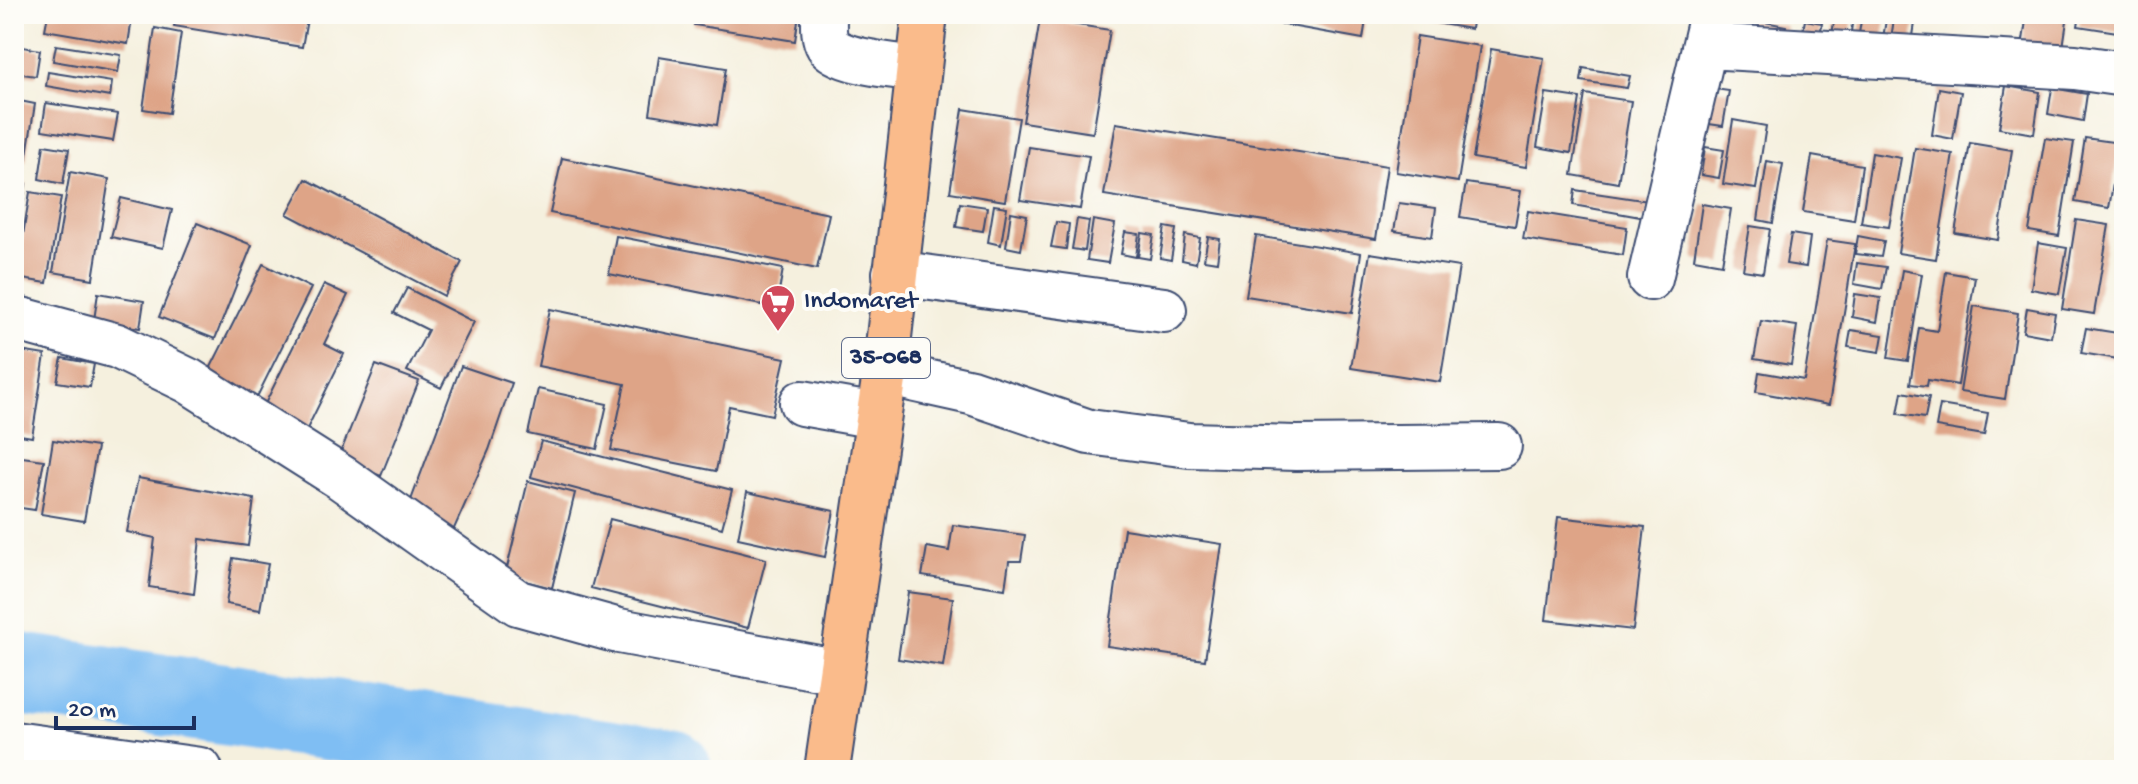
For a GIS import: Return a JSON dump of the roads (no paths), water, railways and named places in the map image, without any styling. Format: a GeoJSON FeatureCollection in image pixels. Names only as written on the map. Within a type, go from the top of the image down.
{"type":"FeatureCollection","features":[{"type":"Feature","properties":{"kind":"main road","name":"35-068"},"geometry":{"type":"LineString","coordinates":[[827,770],[885,373],[925,14]]}},
{"type":"Feature","properties":{"kind":"street"},"geometry":{"type":"LineString","coordinates":[[824,14],[825,40],[833,51],[918,69]]}},
{"type":"Feature","properties":{"kind":"street"},"geometry":{"type":"LineString","coordinates":[[1650,278],[1708,30],[2124,74]]}},
{"type":"Feature","properties":{"kind":"street"},"geometry":{"type":"LineString","coordinates":[[895,273],[1164,310]]}},
{"type":"Feature","properties":{"kind":"street"},"geometry":{"type":"LineString","coordinates":[[14,318],[117,346],[189,381],[342,478],[518,603],[838,686]]}},
{"type":"Feature","properties":{"kind":"street"},"geometry":{"type":"LineString","coordinates":[[885,373],[971,392],[1089,432],[1189,445],[1296,448],[1499,446]]}},
{"type":"Feature","properties":{"kind":"street"},"geometry":{"type":"LineString","coordinates":[[802,403],[877,416]]}},
{"type":"Feature","properties":{"kind":"street"},"geometry":{"type":"LineString","coordinates":[[14,744],[94,762],[200,770]]}},
{"type":"Feature","properties":{"kind":"waterway"},"geometry":{"type":"LineString","coordinates":[[14,673],[671,770]]}},
{"type":"Feature","properties":{"kind":"place","name":"Indomaret"},"geometry":{"type":"Point","coordinates":[778,333]}}]}
